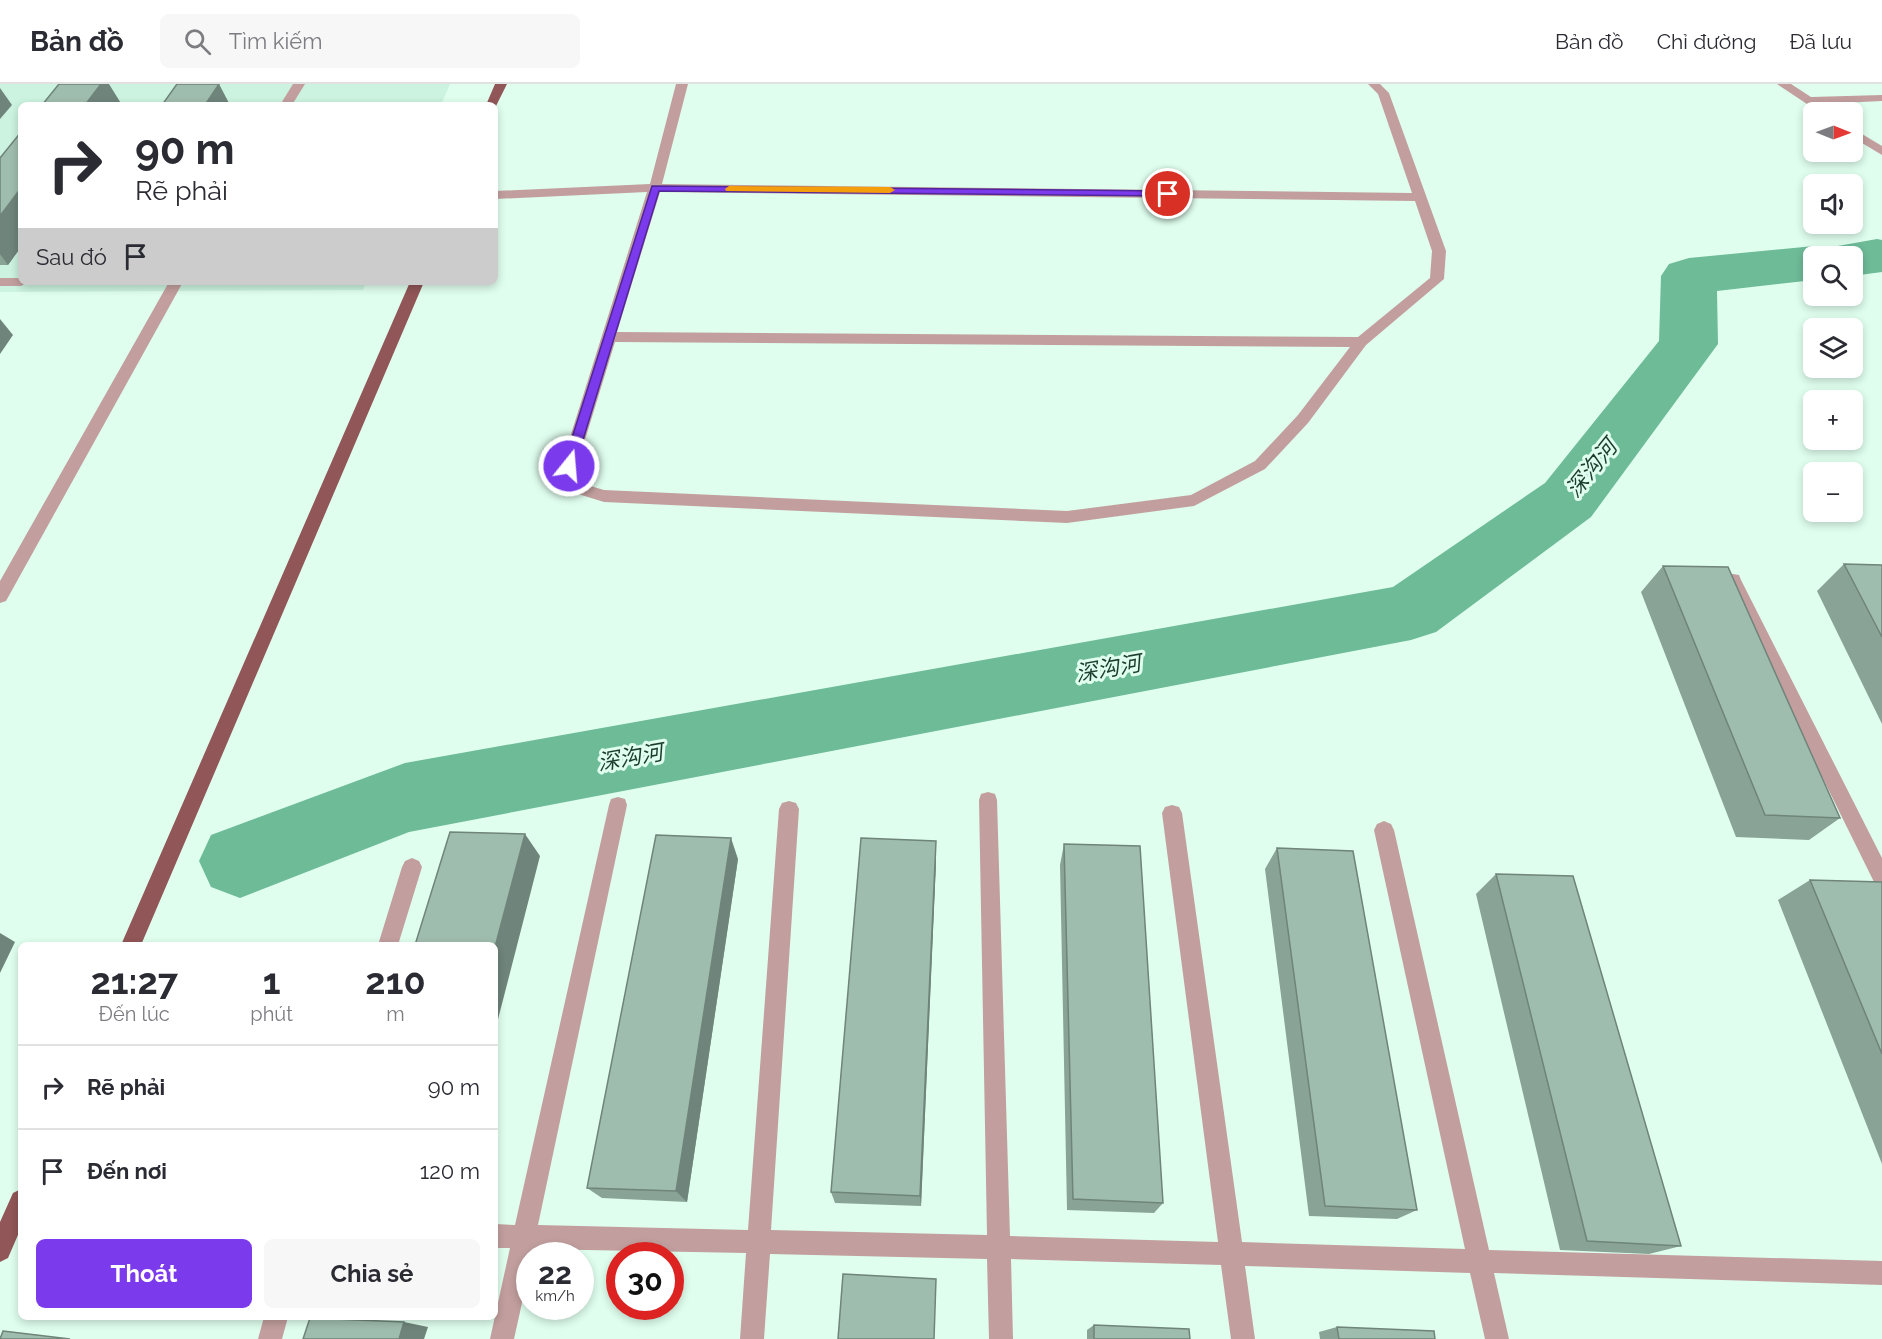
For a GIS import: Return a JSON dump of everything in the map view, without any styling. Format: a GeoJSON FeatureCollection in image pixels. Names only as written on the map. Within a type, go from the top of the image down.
{"type":"FeatureCollection","features":[{"type":"Feature","properties":{"kind":"main road"},"geometry":{"type":"LineString","coordinates":[[493,102],[501,84]]}},
{"type":"Feature","properties":{"kind":"main road"},"geometry":{"type":"LineString","coordinates":[[132,942],[416,285]]}},
{"type":"Feature","properties":{"kind":"main road"},"geometry":{"type":"LineString","coordinates":[[0,1250],[18,1208]]}},
{"type":"Feature","properties":{"kind":"street"},"geometry":{"type":"LineString","coordinates":[[288,102],[299,84]]}},
{"type":"Feature","properties":{"kind":"street"},"geometry":{"type":"LineString","coordinates":[[682,84],[655,188],[569,466],[581,489],[604,496],[1067,517],[1194,500],[1260,465],[1303,419],[1361,342],[1437,279],[1439,251],[1383,93],[1374,84]]}},
{"type":"Feature","properties":{"kind":"street"},"geometry":{"type":"LineString","coordinates":[[1783,84],[1809,101],[1882,98]]}},
{"type":"Feature","properties":{"kind":"street"},"geometry":{"type":"LineString","coordinates":[[1863,138],[1882,151]]}},
{"type":"Feature","properties":{"kind":"street"},"geometry":{"type":"LineString","coordinates":[[498,195],[655,188],[1420,197]]}},
{"type":"Feature","properties":{"kind":"street"},"geometry":{"type":"LineString","coordinates":[[0,282],[18,282]]}},
{"type":"Feature","properties":{"kind":"street"},"geometry":{"type":"LineString","coordinates":[[0,597],[174,285]]}},
{"type":"Feature","properties":{"kind":"street"},"geometry":{"type":"LineString","coordinates":[[609,337],[1361,342]]}},
{"type":"Feature","properties":{"kind":"street"},"geometry":{"type":"LineString","coordinates":[[1733,580],[1882,878]]}},
{"type":"Feature","properties":{"kind":"street"},"geometry":{"type":"LineString","coordinates":[[988,800],[1001,1339]]}},
{"type":"Feature","properties":{"kind":"street"},"geometry":{"type":"LineString","coordinates":[[502,1339],[618,805]]}},
{"type":"Feature","properties":{"kind":"street"},"geometry":{"type":"LineString","coordinates":[[752,1339],[789,809]]}},
{"type":"Feature","properties":{"kind":"street"},"geometry":{"type":"LineString","coordinates":[[1172,813],[1243,1339]]}},
{"type":"Feature","properties":{"kind":"street"},"geometry":{"type":"LineString","coordinates":[[1384,830],[1482,1262],[1497,1339]]}},
{"type":"Feature","properties":{"kind":"street"},"geometry":{"type":"LineString","coordinates":[[389,942],[412,867]]}},
{"type":"Feature","properties":{"kind":"street"},"geometry":{"type":"LineString","coordinates":[[498,1236],[998,1246],[1882,1273]]}},
{"type":"Feature","properties":{"kind":"street"},"geometry":{"type":"LineString","coordinates":[[270,1339],[275,1320]]}},
{"type":"Feature","properties":{"kind":"shaded area"},"geometry":{"type":"Polygon","coordinates":[[[0,84],[450,84],[442,102],[18,102],[18,285],[365,285],[363,290],[0,292],[0,84]]]}},
{"type":"Feature","properties":{"kind":"building"},"geometry":{"type":"Polygon","coordinates":[[[59,84],[101,84],[87,102],[44,102],[59,84]]]}},
{"type":"Feature","properties":{"kind":"building"},"geometry":{"type":"Polygon","coordinates":[[[177,84],[219,84],[207,102],[164,102],[177,84]]]}},
{"type":"Feature","properties":{"kind":"building"},"geometry":{"type":"Polygon","coordinates":[[[18,136],[18,192],[0,216],[0,158],[18,136]]]}},
{"type":"Feature","properties":{"kind":"building"},"geometry":{"type":"Polygon","coordinates":[[[1844,564],[1882,565],[1882,637],[1844,564]]]}},
{"type":"Feature","properties":{"kind":"building"},"geometry":{"type":"Polygon","coordinates":[[[1663,566],[1728,567],[1840,818],[1765,815],[1663,566]]]}},
{"type":"Feature","properties":{"kind":"building"},"geometry":{"type":"Polygon","coordinates":[[[450,832],[525,834],[496,942],[416,942],[450,832]]]}},
{"type":"Feature","properties":{"kind":"building"},"geometry":{"type":"Polygon","coordinates":[[[656,835],[731,838],[676,1191],[587,1188],[656,835]]]}},
{"type":"Feature","properties":{"kind":"building"},"geometry":{"type":"Polygon","coordinates":[[[861,838],[936,841],[920,1196],[831,1192],[861,838]]]}},
{"type":"Feature","properties":{"kind":"building"},"geometry":{"type":"Polygon","coordinates":[[[1064,844],[1140,846],[1163,1203],[1073,1199],[1064,844]]]}},
{"type":"Feature","properties":{"kind":"building"},"geometry":{"type":"Polygon","coordinates":[[[1277,848],[1353,851],[1417,1210],[1325,1206],[1277,848]]]}},
{"type":"Feature","properties":{"kind":"building"},"geometry":{"type":"Polygon","coordinates":[[[1496,874],[1573,876],[1681,1246],[1587,1241],[1496,874]]]}},
{"type":"Feature","properties":{"kind":"building"},"geometry":{"type":"Polygon","coordinates":[[[1810,880],[1882,882],[1882,1054],[1810,880]]]}},
{"type":"Feature","properties":{"kind":"building"},"geometry":{"type":"Polygon","coordinates":[[[843,1274],[936,1279],[934,1339],[838,1339],[843,1274]]]}},
{"type":"Feature","properties":{"kind":"building"},"geometry":{"type":"Polygon","coordinates":[[[309,1320],[404,1322],[399,1339],[303,1339],[309,1320]]]}},
{"type":"Feature","properties":{"kind":"building"},"geometry":{"type":"Polygon","coordinates":[[[1094,1325],[1189,1329],[1190,1339],[1094,1339],[1094,1325]]]}},
{"type":"Feature","properties":{"kind":"building"},"geometry":{"type":"Polygon","coordinates":[[[1337,1327],[1434,1331],[1435,1339],[1339,1339],[1337,1327]]]}},
{"type":"Feature","properties":{"kind":"building"},"geometry":{"type":"Polygon","coordinates":[[[3,1331],[70,1339],[0,1339],[3,1331]]]}},
{"type":"Feature","properties":{"kind":"waterway","name":"深沟河"},"geometry":{"type":"LineString","coordinates":[[1863,258],[1877,256]]}},
{"type":"Feature","properties":{"kind":"waterway","name":"深沟河"},"geometry":{"type":"LineString","coordinates":[[240,861],[405,798],[1411,612],[1568,500],[1688,344],[1689,276],[1803,264]]}},
{"type":"Feature","properties":{"kind":"slow traffic"},"geometry":{"type":"LineString","coordinates":[[729,189],[890,190]]}},
{"type":"Feature","properties":{"kind":"route"},"geometry":{"type":"LineString","coordinates":[[569,466],[655,188],[1168,194]]}}]}
